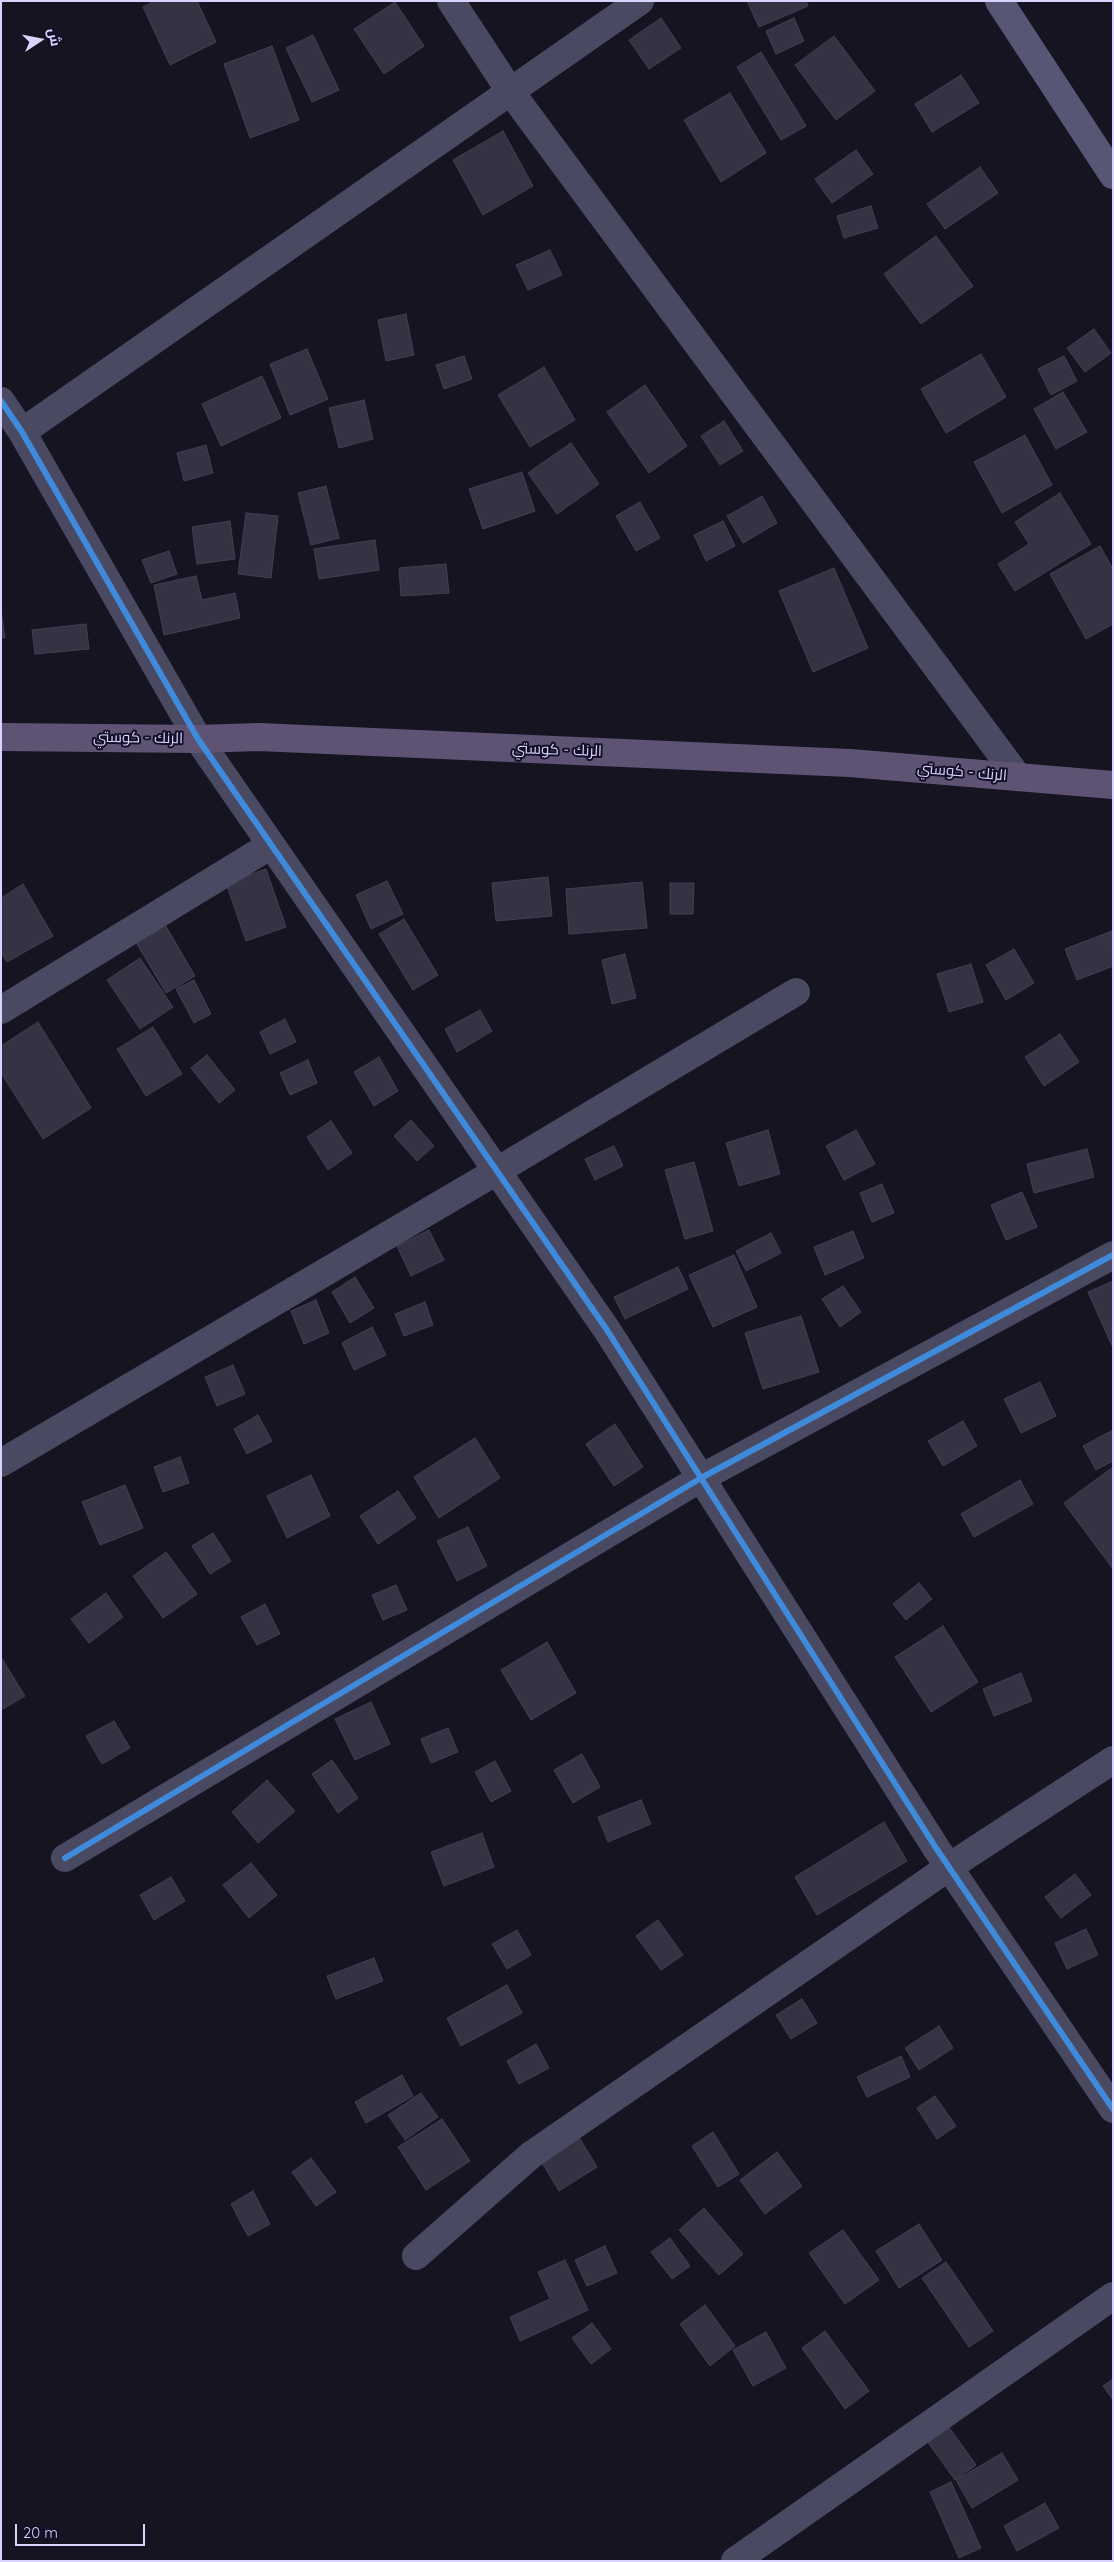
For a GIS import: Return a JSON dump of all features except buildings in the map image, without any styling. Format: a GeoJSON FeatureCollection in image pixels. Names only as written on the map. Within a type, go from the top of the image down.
{"type":"FeatureCollection","features":[{"type":"Feature","properties":{"kind":"main road","name":"الرنك - كوستي"},"geometry":{"type":"LineString","coordinates":[[1,737],[198,739],[259,737],[840,762],[1113,785]]}},
{"type":"Feature","properties":{"kind":"street"},"geometry":{"type":"LineString","coordinates":[[451,1],[510,91],[1018,778]]}},
{"type":"Feature","properties":{"kind":"street"},"geometry":{"type":"LineString","coordinates":[[22,432],[640,1]]}},
{"type":"Feature","properties":{"kind":"street"},"geometry":{"type":"LineString","coordinates":[[998,1],[1113,175]]}},
{"type":"Feature","properties":{"kind":"street"},"geometry":{"type":"LineString","coordinates":[[1,401],[22,432],[198,739],[607,1330],[949,1867],[1113,2109]]}},
{"type":"Feature","properties":{"kind":"street"},"geometry":{"type":"LineString","coordinates":[[1,1010],[271,845]]}},
{"type":"Feature","properties":{"kind":"street"},"geometry":{"type":"LineString","coordinates":[[1,1463],[497,1171],[796,992]]}},
{"type":"Feature","properties":{"kind":"street"},"geometry":{"type":"LineString","coordinates":[[65,1858],[701,1478],[1113,1254]]}},
{"type":"Feature","properties":{"kind":"street"},"geometry":{"type":"LineString","coordinates":[[416,2256],[531,2155],[949,1867],[1113,1760]]}},
{"type":"Feature","properties":{"kind":"street"},"geometry":{"type":"LineString","coordinates":[[735,2561],[1113,2296]]}},
{"type":"Feature","properties":{"kind":"cycle path"},"geometry":{"type":"LineString","coordinates":[[1,401],[22,432],[198,739],[607,1330],[936,1848],[1113,2109]]}},
{"type":"Feature","properties":{"kind":"cycle path"},"geometry":{"type":"LineString","coordinates":[[65,1858],[701,1478],[1113,1255]]}}]}
